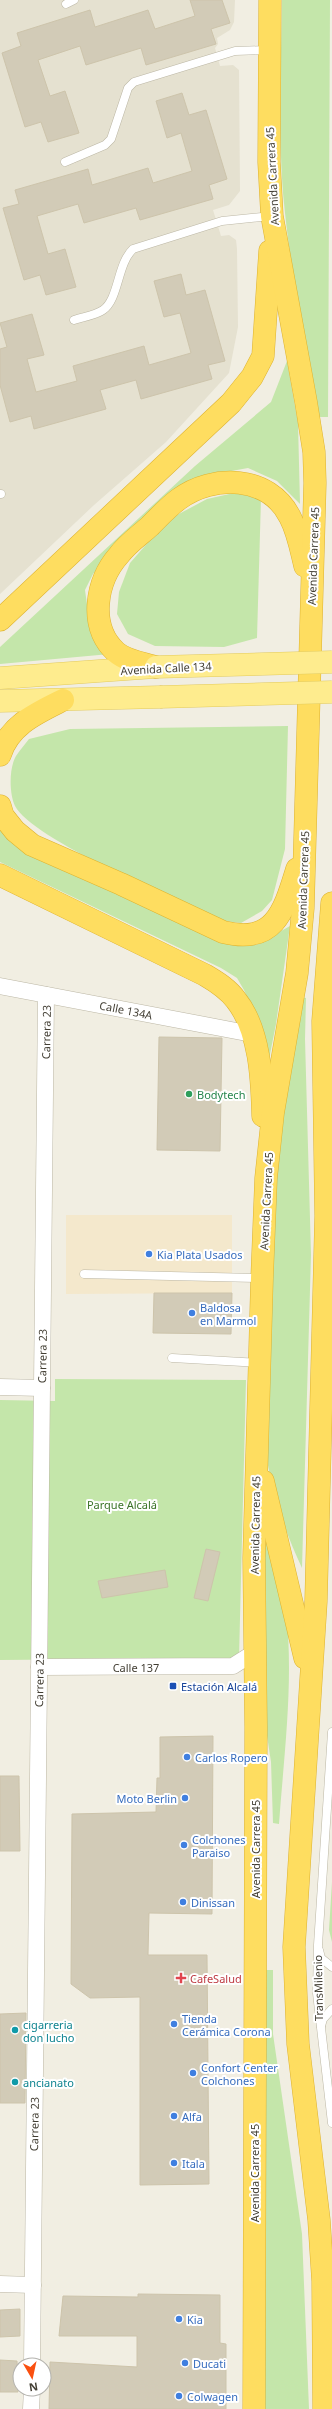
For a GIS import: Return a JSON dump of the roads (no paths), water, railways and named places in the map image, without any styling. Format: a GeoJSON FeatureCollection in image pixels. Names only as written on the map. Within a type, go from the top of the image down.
{"type":"FeatureCollection","features":[{"type":"Feature","properties":{"kind":"highway","name":"Avenida Carrera 45"},"geometry":{"type":"LineString","coordinates":[[254,2409],[254,1558],[262,1278],[266,1178],[273,1113],[297,973],[303,908],[315,510],[314,452],[272,216],[269,162],[270,0]]}},
{"type":"Feature","properties":{"kind":"highway"},"geometry":{"type":"LineString","coordinates":[[0,620],[231,403],[252,377],[262,356],[272,216]]}},
{"type":"Feature","properties":{"kind":"highway"},"geometry":{"type":"LineString","coordinates":[[156,667],[128,659],[116,652],[106,638],[99,617],[98,601],[101,586],[119,554],[179,499],[200,488],[222,481],[240,482],[266,493],[281,503],[290,516],[299,540],[305,567],[311,616]]}},
{"type":"Feature","properties":{"kind":"highway"},"geometry":{"type":"LineString","coordinates":[[0,755],[3,744],[22,722],[63,700]]}},
{"type":"Feature","properties":{"kind":"highway"},"geometry":{"type":"LineString","coordinates":[[0,806],[4,816],[15,831],[32,845],[121,884],[222,932],[240,936],[260,933],[276,920],[282,911],[304,843]]}},
{"type":"Feature","properties":{"kind":"highway"},"geometry":{"type":"LineString","coordinates":[[0,875],[205,975],[225,989],[237,1001],[252,1034],[258,1052],[262,1080],[266,1178]]}},
{"type":"Feature","properties":{"kind":"highway"},"geometry":{"type":"LineString","coordinates":[[324,2409],[323,2281],[319,2220],[298,2044],[294,1947],[301,1816],[311,1690],[316,1601],[326,1216],[323,1021],[332,903]]}},
{"type":"Feature","properties":{"kind":"highway"},"geometry":{"type":"LineString","coordinates":[[257,1448],[263,1483],[293,1601],[311,1690]]}},
{"type":"Feature","properties":{"kind":"main road","name":"Avenida Calle 134"},"geometry":{"type":"LineString","coordinates":[[0,678],[156,667],[332,662]]}},
{"type":"Feature","properties":{"kind":"main road"},"geometry":{"type":"LineString","coordinates":[[0,701],[332,692]]}},
{"type":"Feature","properties":{"kind":"street","name":"Calle 134A"},"geometry":{"type":"LineString","coordinates":[[0,986],[252,1034]]}},
{"type":"Feature","properties":{"kind":"street","name":"Carrera 23"},"geometry":{"type":"LineString","coordinates":[[32,2357],[46,995]]}},
{"type":"Feature","properties":{"kind":"street"},"geometry":{"type":"LineString","coordinates":[[0,1387],[42,1388]]}},
{"type":"Feature","properties":{"kind":"street"},"geometry":{"type":"LineString","coordinates":[[255,1652],[233,1666],[255,1680]]}},
{"type":"Feature","properties":{"kind":"street","name":"Calle 137"},"geometry":{"type":"LineString","coordinates":[[39,1667],[233,1666]]}},
{"type":"Feature","properties":{"kind":"street"},"geometry":{"type":"LineString","coordinates":[[0,2284],[33,2285]]}},
{"type":"Feature","properties":{"kind":"street"},"geometry":{"type":"LineString","coordinates":[[31,2409],[32,2397]]}},
{"type":"Feature","properties":{"kind":"lane"},"geometry":{"type":"LineString","coordinates":[[65,162],[105,145],[111,139],[128,88],[134,82],[235,51],[270,50]]}},
{"type":"Feature","properties":{"kind":"lane"},"geometry":{"type":"LineString","coordinates":[[74,320],[103,310],[109,304],[127,254],[133,249],[222,221],[272,216]]}},
{"type":"Feature","properties":{"kind":"lane"},"geometry":{"type":"LineString","coordinates":[[84,1274],[262,1278]]}},
{"type":"Feature","properties":{"kind":"lane"},"geometry":{"type":"LineString","coordinates":[[172,1358],[260,1363]]}},
{"type":"Feature","properties":{"kind":"lane","name":"TransMilenio"},"geometry":{"type":"LineString","coordinates":[[332,1732],[316,1993],[332,2123]]}},
{"type":"Feature","properties":{"kind":"lane","name":"TransMilenio"},"geometry":{"type":"LineString","coordinates":[[318,1945],[321,1958],[332,1967]]}},
{"type":"Feature","properties":{"kind":"lane","name":"TransMilenio"},"geometry":{"type":"LineString","coordinates":[[320,2030],[323,2019],[332,2009]]}},
{"type":"Feature","properties":{"kind":"place","name":"Bodytech"},"geometry":{"type":"Point","coordinates":[189,1094]}},
{"type":"Feature","properties":{"kind":"place","name":"Kia Plata Usados"},"geometry":{"type":"Point","coordinates":[149,1254]}},
{"type":"Feature","properties":{"kind":"place","name":"Baldosa en Marmol"},"geometry":{"type":"Point","coordinates":[192,1313]}},
{"type":"Feature","properties":{"kind":"place","name":"Estación Alcalá"},"geometry":{"type":"Point","coordinates":[173,1686]}},
{"type":"Feature","properties":{"kind":"place","name":"Carlos Ropero"},"geometry":{"type":"Point","coordinates":[187,1757]}},
{"type":"Feature","properties":{"kind":"place","name":"Moto Berlin"},"geometry":{"type":"Point","coordinates":[185,1798]}},
{"type":"Feature","properties":{"kind":"place","name":"Colchones Paraiso"},"geometry":{"type":"Point","coordinates":[184,1845]}},
{"type":"Feature","properties":{"kind":"place","name":"Dinissan"},"geometry":{"type":"Point","coordinates":[183,1902]}},
{"type":"Feature","properties":{"kind":"place","name":"CafeSalud"},"geometry":{"type":"Point","coordinates":[181,1978]}},
{"type":"Feature","properties":{"kind":"place","name":"Tienda Cerámica Corona"},"geometry":{"type":"Point","coordinates":[174,2024]}},
{"type":"Feature","properties":{"kind":"place","name":"cigarreria don lucho"},"geometry":{"type":"Point","coordinates":[15,2030]}},
{"type":"Feature","properties":{"kind":"place","name":"Confort Center Colchones"},"geometry":{"type":"Point","coordinates":[193,2073]}},
{"type":"Feature","properties":{"kind":"place","name":"ancianato"},"geometry":{"type":"Point","coordinates":[15,2082]}},
{"type":"Feature","properties":{"kind":"place","name":"Alfa"},"geometry":{"type":"Point","coordinates":[174,2116]}},
{"type":"Feature","properties":{"kind":"place","name":"Itala"},"geometry":{"type":"Point","coordinates":[174,2163]}},
{"type":"Feature","properties":{"kind":"place","name":"Kia"},"geometry":{"type":"Point","coordinates":[179,2319]}},
{"type":"Feature","properties":{"kind":"place","name":"Ducati"},"geometry":{"type":"Point","coordinates":[185,2363]}},
{"type":"Feature","properties":{"kind":"place","name":"Colwagen"},"geometry":{"type":"Point","coordinates":[179,2396]}},
{"type":"Feature","properties":{"kind":"park label","name":"Parque Alcalá"},"geometry":{"type":"Point","coordinates":[122,1504]}}]}
